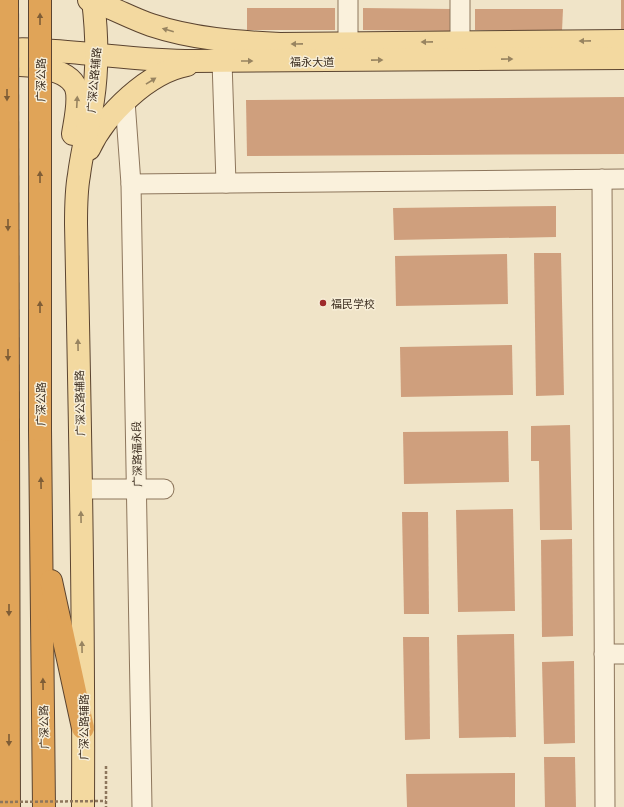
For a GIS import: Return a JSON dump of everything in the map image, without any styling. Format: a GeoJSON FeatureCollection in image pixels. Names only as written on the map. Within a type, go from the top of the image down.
{"type":"FeatureCollection","features":[{"type":"Feature","properties":{"kind":"highway"},"geometry":{"type":"LineString","coordinates":[[7,0],[9,807]]}},
{"type":"Feature","properties":{"kind":"highway","name":"广深公路"},"geometry":{"type":"LineString","coordinates":[[40,0],[40,430],[44,807]]}},
{"type":"Feature","properties":{"kind":"highway"},"geometry":{"type":"LineString","coordinates":[[0,583],[9,529]]}},
{"type":"Feature","properties":{"kind":"highway"},"geometry":{"type":"LineString","coordinates":[[42,536],[83,728]]}},
{"type":"Feature","properties":{"kind":"main road","name":"福永大道"},"geometry":{"type":"LineString","coordinates":[[92,0],[151,25],[198,37],[230,41],[280,44],[624,40]]}},
{"type":"Feature","properties":{"kind":"main road","name":"广深公路辅路"},"geometry":{"type":"LineString","coordinates":[[83,807],[76,208],[78,176],[93,99],[96,29],[92,0]]}},
{"type":"Feature","properties":{"kind":"main road","name":"福永大道"},"geometry":{"type":"LineString","coordinates":[[0,52],[20,49],[176,61],[624,58]]}},
{"type":"Feature","properties":{"kind":"main road"},"geometry":{"type":"LineString","coordinates":[[78,176],[97,133],[118,108],[142,86],[170,70],[184,65],[218,61]]}},
{"type":"Feature","properties":{"kind":"main road"},"geometry":{"type":"LineString","coordinates":[[0,66],[45,68],[65,75],[75,86],[77,92],[77,106],[70,148],[68,179],[69,196],[76,224]]}},
{"type":"Feature","properties":{"kind":"street"},"geometry":{"type":"LineString","coordinates":[[348,0],[348,43]]}},
{"type":"Feature","properties":{"kind":"street"},"geometry":{"type":"LineString","coordinates":[[460,0],[460,42]]}},
{"type":"Feature","properties":{"kind":"street"},"geometry":{"type":"LineString","coordinates":[[218,61],[226,183]]}},
{"type":"Feature","properties":{"kind":"street","name":"广深路福永段"},"geometry":{"type":"LineString","coordinates":[[125,101],[131,184],[142,807]]}},
{"type":"Feature","properties":{"kind":"street"},"geometry":{"type":"LineString","coordinates":[[602,179],[605,807]]}},
{"type":"Feature","properties":{"kind":"street"},"geometry":{"type":"LineString","coordinates":[[131,184],[624,179]]}},
{"type":"Feature","properties":{"kind":"street"},"geometry":{"type":"LineString","coordinates":[[80,490],[164,489]]}},
{"type":"Feature","properties":{"kind":"street"},"geometry":{"type":"LineString","coordinates":[[604,654],[624,654]]}},
{"type":"Feature","properties":{"kind":"path"},"geometry":{"type":"LineString","coordinates":[[106,766],[106,807]]}},
{"type":"Feature","properties":{"kind":"path"},"geometry":{"type":"LineString","coordinates":[[0,802],[106,801]]}},
{"type":"Feature","properties":{"kind":"building"},"geometry":{"type":"Polygon","coordinates":[[[621,0],[624,0],[624,29],[621,29],[621,0]]]}},
{"type":"Feature","properties":{"kind":"building"},"geometry":{"type":"Polygon","coordinates":[[[247,8],[335,8],[335,30],[247,30],[247,8]]]}},
{"type":"Feature","properties":{"kind":"building"},"geometry":{"type":"Polygon","coordinates":[[[363,8],[452,9],[451,31],[363,30],[363,8]]]}},
{"type":"Feature","properties":{"kind":"building"},"geometry":{"type":"Polygon","coordinates":[[[475,9],[563,9],[562,31],[475,30],[475,9]]]}},
{"type":"Feature","properties":{"kind":"building"},"geometry":{"type":"Polygon","coordinates":[[[624,97],[624,154],[247,156],[246,100],[624,97]]]}},
{"type":"Feature","properties":{"kind":"building"},"geometry":{"type":"Polygon","coordinates":[[[556,206],[556,237],[394,240],[393,208],[556,206]]]}},
{"type":"Feature","properties":{"kind":"building"},"geometry":{"type":"Polygon","coordinates":[[[534,253],[561,253],[564,395],[536,396],[534,253]]]}},
{"type":"Feature","properties":{"kind":"building"},"geometry":{"type":"Polygon","coordinates":[[[507,254],[508,304],[396,306],[395,256],[507,254]]]}},
{"type":"Feature","properties":{"kind":"building"},"geometry":{"type":"Polygon","coordinates":[[[512,345],[513,395],[401,397],[400,347],[512,345]]]}},
{"type":"Feature","properties":{"kind":"building"},"geometry":{"type":"Polygon","coordinates":[[[570,425],[572,530],[540,530],[539,461],[531,461],[531,426],[570,425]]]}},
{"type":"Feature","properties":{"kind":"building"},"geometry":{"type":"Polygon","coordinates":[[[508,431],[509,482],[404,484],[403,432],[508,431]]]}},
{"type":"Feature","properties":{"kind":"building"},"geometry":{"type":"Polygon","coordinates":[[[513,509],[515,611],[458,612],[456,510],[513,509]]]}},
{"type":"Feature","properties":{"kind":"building"},"geometry":{"type":"Polygon","coordinates":[[[402,512],[428,512],[429,614],[404,614],[402,512]]]}},
{"type":"Feature","properties":{"kind":"building"},"geometry":{"type":"Polygon","coordinates":[[[572,539],[573,636],[542,637],[541,540],[572,539]]]}},
{"type":"Feature","properties":{"kind":"building"},"geometry":{"type":"Polygon","coordinates":[[[514,634],[516,737],[459,738],[457,635],[514,634]]]}},
{"type":"Feature","properties":{"kind":"building"},"geometry":{"type":"Polygon","coordinates":[[[403,637],[429,637],[430,739],[405,740],[403,637]]]}},
{"type":"Feature","properties":{"kind":"building"},"geometry":{"type":"Polygon","coordinates":[[[574,661],[575,743],[544,744],[542,662],[574,661]]]}},
{"type":"Feature","properties":{"kind":"building"},"geometry":{"type":"Polygon","coordinates":[[[544,757],[575,757],[576,807],[545,807],[544,757]]]}},
{"type":"Feature","properties":{"kind":"building"},"geometry":{"type":"Polygon","coordinates":[[[515,773],[515,807],[407,807],[406,774],[515,773]]]}},
{"type":"Feature","properties":{"kind":"place","name":"福民学校"},"geometry":{"type":"Point","coordinates":[323,303]}}]}
